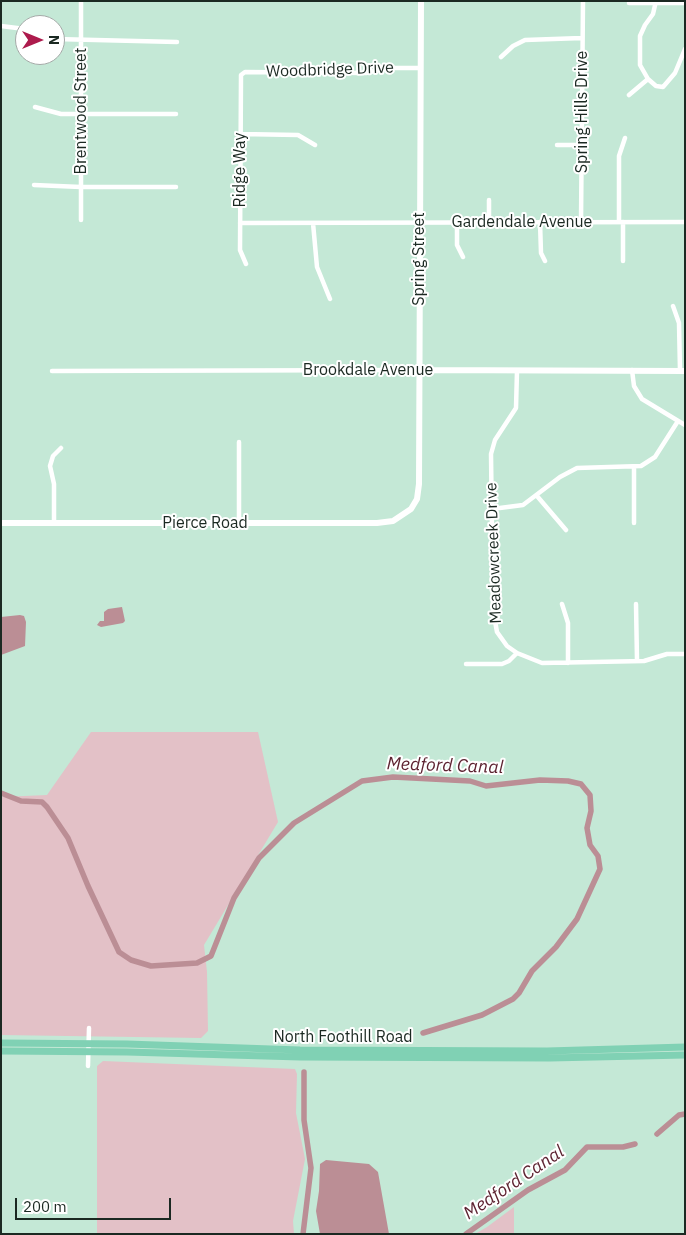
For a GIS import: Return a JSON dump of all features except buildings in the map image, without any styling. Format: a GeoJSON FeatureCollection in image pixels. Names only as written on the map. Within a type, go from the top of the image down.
{"type":"FeatureCollection","features":[{"type":"Feature","properties":{"kind":"main road","name":"North Foothill Road"},"geometry":{"type":"LineString","coordinates":[[1,1043],[88,1043],[310,1050],[547,1051],[685,1047]]}},
{"type":"Feature","properties":{"kind":"main road","name":"North Foothill Road"},"geometry":{"type":"LineString","coordinates":[[1,1051],[320,1058],[550,1058],[685,1055]]}},
{"type":"Feature","properties":{"kind":"street","name":"Brentwood Street"},"geometry":{"type":"LineString","coordinates":[[81,1],[81,220]]}},
{"type":"Feature","properties":{"kind":"street","name":"Spring Street"},"geometry":{"type":"LineString","coordinates":[[407,514],[415,504],[419,492],[421,1]]}},
{"type":"Feature","properties":{"kind":"street","name":"Spring Hills Drive"},"geometry":{"type":"LineString","coordinates":[[581,222],[583,1]]}},
{"type":"Feature","properties":{"kind":"street"},"geometry":{"type":"LineString","coordinates":[[656,2],[653,14],[640,36],[640,65],[648,79],[656,86],[663,87],[676,73],[685,49]]}},
{"type":"Feature","properties":{"kind":"street"},"geometry":{"type":"LineString","coordinates":[[629,3],[685,3]]}},
{"type":"Feature","properties":{"kind":"street"},"geometry":{"type":"LineString","coordinates":[[1,26],[15,28]]}},
{"type":"Feature","properties":{"kind":"street"},"geometry":{"type":"LineString","coordinates":[[501,57],[513,46],[525,40],[582,38]]}},
{"type":"Feature","properties":{"kind":"street"},"geometry":{"type":"LineString","coordinates":[[65,39],[177,42]]}},
{"type":"Feature","properties":{"kind":"street"},"geometry":{"type":"LineString","coordinates":[[679,65],[685,67]]}},
{"type":"Feature","properties":{"kind":"street","name":"Woodbridge Drive"},"geometry":{"type":"LineString","coordinates":[[241,75],[245,72],[366,73],[388,68],[420,68]]}},
{"type":"Feature","properties":{"kind":"street","name":"Ridge Way"},"geometry":{"type":"LineString","coordinates":[[241,75],[240,250],[246,264]]}},
{"type":"Feature","properties":{"kind":"street"},"geometry":{"type":"LineString","coordinates":[[628,95],[648,79]]}},
{"type":"Feature","properties":{"kind":"street"},"geometry":{"type":"LineString","coordinates":[[35,107],[53,113],[176,114]]}},
{"type":"Feature","properties":{"kind":"street"},"geometry":{"type":"LineString","coordinates":[[240,134],[298,135],[315,145]]}},
{"type":"Feature","properties":{"kind":"street"},"geometry":{"type":"LineString","coordinates":[[623,260],[619,156],[625,138]]}},
{"type":"Feature","properties":{"kind":"street"},"geometry":{"type":"LineString","coordinates":[[557,145],[581,145]]}},
{"type":"Feature","properties":{"kind":"street"},"geometry":{"type":"LineString","coordinates":[[34,184],[81,187],[176,187]]}},
{"type":"Feature","properties":{"kind":"street"},"geometry":{"type":"LineString","coordinates":[[489,200],[489,222]]}},
{"type":"Feature","properties":{"kind":"street"},"geometry":{"type":"LineString","coordinates":[[540,222],[541,253],[545,261]]}},
{"type":"Feature","properties":{"kind":"street","name":"Gardendale Avenue"},"geometry":{"type":"LineString","coordinates":[[240,223],[685,222]]}},
{"type":"Feature","properties":{"kind":"street"},"geometry":{"type":"LineString","coordinates":[[313,223],[317,268],[330,299]]}},
{"type":"Feature","properties":{"kind":"street"},"geometry":{"type":"LineString","coordinates":[[457,223],[457,245],[463,257]]}},
{"type":"Feature","properties":{"kind":"street"},"geometry":{"type":"LineString","coordinates":[[673,306],[679,322],[682,371]]}},
{"type":"Feature","properties":{"kind":"street","name":"Brookdale Avenue"},"geometry":{"type":"LineString","coordinates":[[52,371],[206,369],[682,371]]}},
{"type":"Feature","properties":{"kind":"street"},"geometry":{"type":"LineString","coordinates":[[632,370],[634,386],[642,398],[685,425]]}},
{"type":"Feature","properties":{"kind":"street","name":"Meadowcreek Drive"},"geometry":{"type":"LineString","coordinates":[[518,371],[516,408],[492,447],[494,622],[501,639],[517,653],[536,662],[636,661],[667,654],[685,654]]}},
{"type":"Feature","properties":{"kind":"street"},"geometry":{"type":"LineString","coordinates":[[492,509],[516,508],[537,496],[560,477],[577,468],[641,466],[655,456],[678,421]]}},
{"type":"Feature","properties":{"kind":"street"},"geometry":{"type":"LineString","coordinates":[[239,442],[239,523]]}},
{"type":"Feature","properties":{"kind":"street"},"geometry":{"type":"LineString","coordinates":[[54,523],[54,484],[50,466],[53,456],[61,448]]}},
{"type":"Feature","properties":{"kind":"street"},"geometry":{"type":"LineString","coordinates":[[634,467],[634,523]]}},
{"type":"Feature","properties":{"kind":"street"},"geometry":{"type":"LineString","coordinates":[[537,496],[566,530]]}},
{"type":"Feature","properties":{"kind":"street","name":"Pierce Road"},"geometry":{"type":"LineString","coordinates":[[1,523],[377,523],[393,521],[407,514]]}},
{"type":"Feature","properties":{"kind":"street"},"geometry":{"type":"LineString","coordinates":[[562,604],[568,623],[568,663]]}},
{"type":"Feature","properties":{"kind":"street"},"geometry":{"type":"LineString","coordinates":[[636,604],[636,661]]}},
{"type":"Feature","properties":{"kind":"street"},"geometry":{"type":"LineString","coordinates":[[466,664],[502,664],[517,653]]}},
{"type":"Feature","properties":{"kind":"street"},"geometry":{"type":"LineString","coordinates":[[88,1028],[88,1066]]}},
{"type":"Feature","properties":{"kind":"shaded area"},"geometry":{"type":"Polygon","coordinates":[[[122,607],[125,621],[123,623],[101,627],[97,625],[100,621],[104,621],[104,612],[108,609],[122,607]]]}},
{"type":"Feature","properties":{"kind":"shaded area"},"geometry":{"type":"Polygon","coordinates":[[[24,616],[26,622],[25,646],[1,655],[1,617],[24,616]]]}},
{"type":"Feature","properties":{"kind":"shaded area"},"geometry":{"type":"Polygon","coordinates":[[[91,732],[258,732],[278,822],[204,945],[207,972],[208,1031],[201,1038],[1,1035],[1,797],[47,795],[91,732]]]}},
{"type":"Feature","properties":{"kind":"shaded area"},"geometry":{"type":"Polygon","coordinates":[[[103,1061],[295,1069],[297,1074],[296,1113],[305,1159],[293,1221],[294,1234],[97,1234],[97,1066],[103,1061]]]}},
{"type":"Feature","properties":{"kind":"shaded area"},"geometry":{"type":"Polygon","coordinates":[[[326,1160],[369,1164],[378,1172],[389,1234],[320,1234],[316,1211],[320,1164],[326,1160]]]}},
{"type":"Feature","properties":{"kind":"shaded area"},"geometry":{"type":"Polygon","coordinates":[[[514,1207],[514,1234],[475,1234],[487,1227],[514,1207]]]}},
{"type":"Feature","properties":{"kind":"waterway","name":"Medford Canal"},"geometry":{"type":"LineString","coordinates":[[1,793],[21,801],[42,802],[47,807],[68,838],[119,952],[131,960],[151,966],[197,963],[211,956],[234,898],[259,858],[294,823],[362,781],[393,777],[470,781],[486,786],[540,780],[568,781],[581,784],[590,795],[591,811],[587,828],[590,845],[598,856],[600,869],[577,919],[556,947],[532,971],[519,993],[513,999],[482,1015],[423,1033]]}},
{"type":"Feature","properties":{"kind":"waterway","name":"Medford Canal"},"geometry":{"type":"LineString","coordinates":[[303,1234],[311,1168],[304,1120],[304,1072]]}},
{"type":"Feature","properties":{"kind":"waterway","name":"Medford Canal"},"geometry":{"type":"LineString","coordinates":[[657,1134],[679,1115],[685,1114]]}},
{"type":"Feature","properties":{"kind":"waterway","name":"Medford Canal"},"geometry":{"type":"LineString","coordinates":[[466,1234],[528,1190],[565,1170],[587,1147],[623,1147],[635,1144]]}}]}
